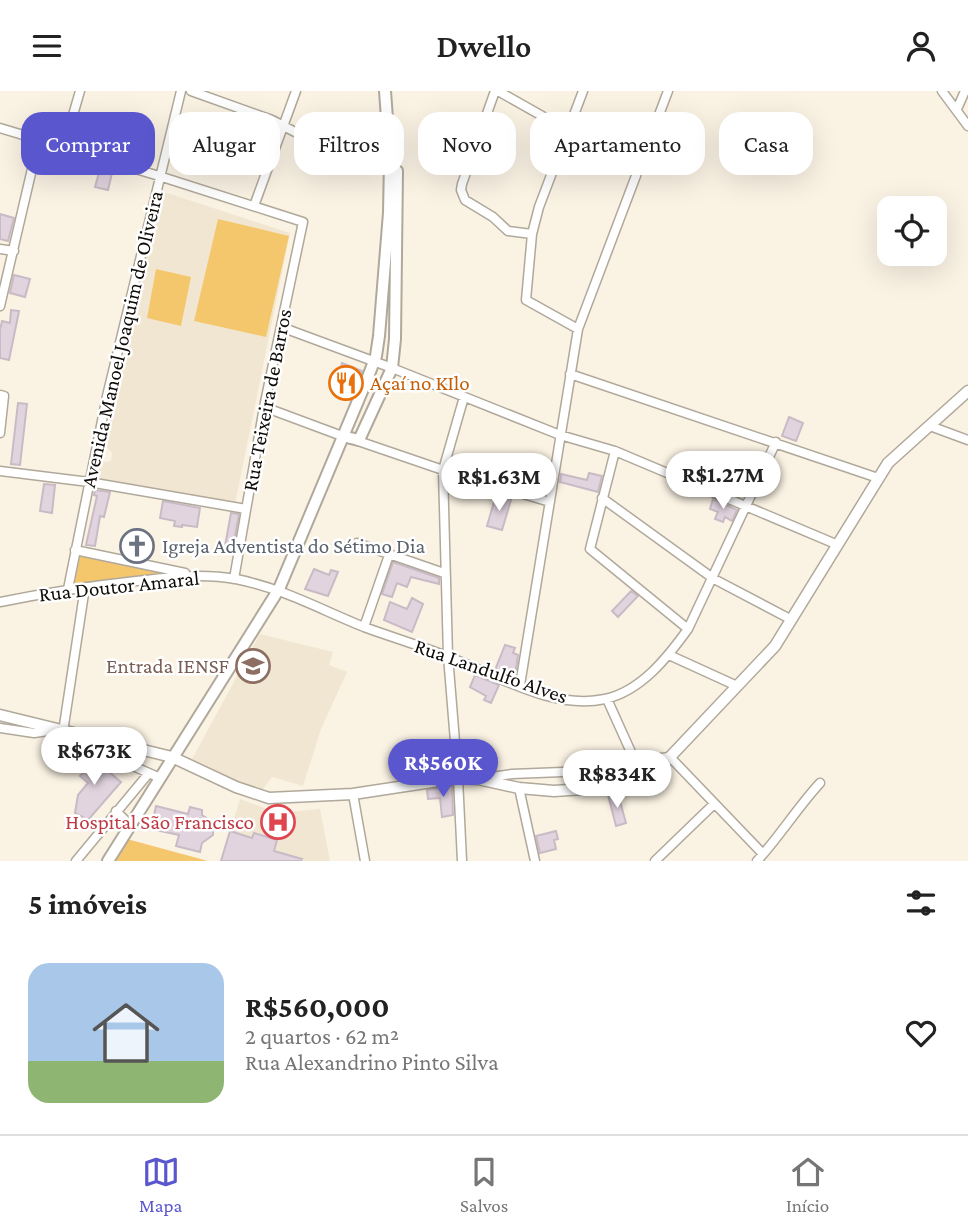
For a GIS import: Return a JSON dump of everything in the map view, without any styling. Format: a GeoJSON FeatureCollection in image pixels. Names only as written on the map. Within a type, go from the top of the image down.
{"type":"FeatureCollection","features":[{"type":"Feature","properties":{"kind":"main road"},"geometry":{"type":"LineString","coordinates":[[385,91],[387,112]]}},
{"type":"Feature","properties":{"kind":"main road"},"geometry":{"type":"LineString","coordinates":[[391,91],[392,112]]}},
{"type":"Feature","properties":{"kind":"main road"},"geometry":{"type":"LineString","coordinates":[[108,861],[279,589],[368,377],[379,335],[392,175]]}},
{"type":"Feature","properties":{"kind":"main road"},"geometry":{"type":"LineString","coordinates":[[344,433],[359,438],[392,368],[397,257],[394,175]]}},
{"type":"Feature","properties":{"kind":"main road"},"geometry":{"type":"LineString","coordinates":[[368,377],[384,384]]}},
{"type":"Feature","properties":{"kind":"street"},"geometry":{"type":"LineString","coordinates":[[74,112],[80,91]]}},
{"type":"Feature","properties":{"kind":"street","name":"Avenida Manoel Joaquim de Oliveira"},"geometry":{"type":"LineString","coordinates":[[68,589],[89,482],[181,91]]}},
{"type":"Feature","properties":{"kind":"street"},"geometry":{"type":"LineString","coordinates":[[191,91],[294,131]]}},
{"type":"Feature","properties":{"kind":"street"},"geometry":{"type":"LineString","coordinates":[[155,175],[254,206],[296,91]]}},
{"type":"Feature","properties":{"kind":"street"},"geometry":{"type":"LineString","coordinates":[[532,233],[508,231],[493,217],[468,203],[461,190],[497,91],[535,112]]}},
{"type":"Feature","properties":{"kind":"street"},"geometry":{"type":"LineString","coordinates":[[574,112],[583,91]]}},
{"type":"Feature","properties":{"kind":"street"},"geometry":{"type":"LineString","coordinates":[[660,112],[668,91]]}},
{"type":"Feature","properties":{"kind":"street"},"geometry":{"type":"LineString","coordinates":[[942,91],[968,126]]}},
{"type":"Feature","properties":{"kind":"street"},"geometry":{"type":"LineString","coordinates":[[957,109],[965,91]]}},
{"type":"Feature","properties":{"kind":"street"},"geometry":{"type":"LineString","coordinates":[[0,128],[21,134]]}},
{"type":"Feature","properties":{"kind":"street"},"geometry":{"type":"LineString","coordinates":[[0,306],[31,175]]}},
{"type":"Feature","properties":{"kind":"street"},"geometry":{"type":"LineString","coordinates":[[551,175],[532,233],[526,300],[578,329]]}},
{"type":"Feature","properties":{"kind":"street"},"geometry":{"type":"LineString","coordinates":[[520,685],[578,329],[636,175]]}},
{"type":"Feature","properties":{"kind":"street","name":"Rua Teixeira de Barros"},"geometry":{"type":"LineString","coordinates":[[234,579],[264,407],[303,222],[254,206]]}},
{"type":"Feature","properties":{"kind":"street"},"geometry":{"type":"LineString","coordinates":[[0,249],[14,251]]}},
{"type":"Feature","properties":{"kind":"street"},"geometry":{"type":"LineString","coordinates":[[281,327],[560,435],[615,451],[838,545]]}},
{"type":"Feature","properties":{"kind":"street"},"geometry":{"type":"LineString","coordinates":[[570,374],[878,478]]}},
{"type":"Feature","properties":{"kind":"street"},"geometry":{"type":"LineString","coordinates":[[0,715],[172,757],[258,796],[283,798],[353,794],[458,778],[554,791],[615,787],[651,775],[775,646],[888,463],[968,391]]}},
{"type":"Feature","properties":{"kind":"street"},"geometry":{"type":"LineString","coordinates":[[0,433],[2,395]]}},
{"type":"Feature","properties":{"kind":"street"},"geometry":{"type":"LineString","coordinates":[[462,861],[448,656],[443,470],[464,397]]}},
{"type":"Feature","properties":{"kind":"street"},"geometry":{"type":"LineString","coordinates":[[264,407],[344,433]]}},
{"type":"Feature","properties":{"kind":"street"},"geometry":{"type":"LineString","coordinates":[[930,426],[968,440]]}},
{"type":"Feature","properties":{"kind":"street"},"geometry":{"type":"LineString","coordinates":[[359,438],[443,470],[550,502]]}},
{"type":"Feature","properties":{"kind":"street","name":"Rua Landulfo Alves"},"geometry":{"type":"LineString","coordinates":[[279,589],[364,627],[448,656],[553,698],[578,702],[607,699],[637,684],[669,655],[688,629],[714,579],[776,442]]}},
{"type":"Feature","properties":{"kind":"street"},"geometry":{"type":"LineString","coordinates":[[615,451],[590,549],[688,629]]}},
{"type":"Feature","properties":{"kind":"street"},"geometry":{"type":"LineString","coordinates":[[0,471],[89,482],[246,509]]}},
{"type":"Feature","properties":{"kind":"street"},"geometry":{"type":"LineString","coordinates":[[602,498],[714,579],[792,620]]}},
{"type":"Feature","properties":{"kind":"street"},"geometry":{"type":"LineString","coordinates":[[357,543],[444,573]]}},
{"type":"Feature","properties":{"kind":"street"},"geometry":{"type":"LineString","coordinates":[[75,550],[195,575]]}},
{"type":"Feature","properties":{"kind":"street"},"geometry":{"type":"LineString","coordinates":[[364,627],[389,555]]}},
{"type":"Feature","properties":{"kind":"street","name":"Rua Doutor Amaral"},"geometry":{"type":"LineString","coordinates":[[0,601],[68,589],[195,575],[234,579],[279,589]]}},
{"type":"Feature","properties":{"kind":"street"},"geometry":{"type":"LineString","coordinates":[[64,732],[85,587]]}},
{"type":"Feature","properties":{"kind":"street"},"geometry":{"type":"LineString","coordinates":[[669,655],[737,686]]}},
{"type":"Feature","properties":{"kind":"street"},"geometry":{"type":"LineString","coordinates":[[607,699],[635,761]]}},
{"type":"Feature","properties":{"kind":"street"},"geometry":{"type":"LineString","coordinates":[[0,728],[34,733],[64,732],[160,778]]}},
{"type":"Feature","properties":{"kind":"street"},"geometry":{"type":"LineString","coordinates":[[478,779],[512,774],[613,770],[635,761],[670,757]]}},
{"type":"Feature","properties":{"kind":"street"},"geometry":{"type":"LineString","coordinates":[[670,757],[760,857],[782,833],[796,809],[820,783]]}},
{"type":"Feature","properties":{"kind":"street"},"geometry":{"type":"LineString","coordinates":[[76,861],[149,773]]}},
{"type":"Feature","properties":{"kind":"street"},"geometry":{"type":"LineString","coordinates":[[519,788],[535,861]]}},
{"type":"Feature","properties":{"kind":"street"},"geometry":{"type":"LineString","coordinates":[[353,794],[365,861]]}},
{"type":"Feature","properties":{"kind":"street"},"geometry":{"type":"LineString","coordinates":[[655,861],[714,804]]}},
{"type":"Feature","properties":{"kind":"street"},"geometry":{"type":"LineString","coordinates":[[116,811],[130,825]]}},
{"type":"Feature","properties":{"kind":"shaded area"},"geometry":{"type":"Polygon","coordinates":[[[161,191],[290,233],[235,504],[95,480],[99,463],[111,461],[112,453],[104,444],[161,191]]]}},
{"type":"Feature","properties":{"kind":"shaded area"},"geometry":{"type":"Polygon","coordinates":[[[218,219],[289,236],[266,337],[194,321],[218,219]]]}},
{"type":"Feature","properties":{"kind":"shaded area"},"geometry":{"type":"Polygon","coordinates":[[[156,269],[191,277],[181,326],[147,318],[156,269]]]}},
{"type":"Feature","properties":{"kind":"shaded area"},"geometry":{"type":"Polygon","coordinates":[[[80,555],[172,574],[74,586],[80,555]]]}},
{"type":"Feature","properties":{"kind":"shaded area"},"geometry":{"type":"Polygon","coordinates":[[[260,634],[333,652],[329,665],[347,672],[321,729],[303,786],[272,777],[260,793],[191,761],[260,634]]]}},
{"type":"Feature","properties":{"kind":"shaded area","name":"Hospital São Francisco"},"geometry":{"type":"Polygon","coordinates":[[[240,799],[278,813],[320,809],[330,861],[221,861],[240,799]]]}},
{"type":"Feature","properties":{"kind":"shaded area"},"geometry":{"type":"Polygon","coordinates":[[[127,839],[208,861],[114,861],[127,839]]]}},
{"type":"Feature","properties":{"kind":"building"},"geometry":{"type":"Polygon","coordinates":[[[98,175],[112,175],[108,190],[95,187],[98,175]]]}},
{"type":"Feature","properties":{"kind":"building"},"geometry":{"type":"Polygon","coordinates":[[[0,214],[14,218],[8,241],[0,239],[0,214]]]}},
{"type":"Feature","properties":{"kind":"building"},"geometry":{"type":"Polygon","coordinates":[[[14,275],[30,279],[25,297],[10,293],[14,275]]]}},
{"type":"Feature","properties":{"kind":"building"},"geometry":{"type":"Polygon","coordinates":[[[11,310],[19,311],[9,360],[0,358],[0,330],[2,321],[10,323],[11,310]]]}},
{"type":"Feature","properties":{"kind":"building"},"geometry":{"type":"Polygon","coordinates":[[[342,363],[362,371],[354,390],[333,383],[335,375],[339,376],[342,363]]]}},
{"type":"Feature","properties":{"kind":"building"},"geometry":{"type":"Polygon","coordinates":[[[18,403],[27,404],[20,465],[11,464],[18,403]]]}},
{"type":"Feature","properties":{"kind":"building"},"geometry":{"type":"Polygon","coordinates":[[[789,417],[803,423],[796,441],[782,436],[789,417]]]}},
{"type":"Feature","properties":{"kind":"building"},"geometry":{"type":"Polygon","coordinates":[[[589,473],[602,476],[598,492],[560,482],[561,474],[587,480],[589,473]]]}},
{"type":"Feature","properties":{"kind":"building"},"geometry":{"type":"Polygon","coordinates":[[[44,484],[55,485],[52,513],[40,511],[44,484]]]}},
{"type":"Feature","properties":{"kind":"building"},"geometry":{"type":"Polygon","coordinates":[[[95,490],[110,492],[104,517],[100,516],[95,546],[86,545],[97,496],[94,495],[95,490]]]}},
{"type":"Feature","properties":{"kind":"building"},"geometry":{"type":"Polygon","coordinates":[[[496,495],[511,500],[502,530],[487,526],[496,495]]]}},
{"type":"Feature","properties":{"kind":"building"},"geometry":{"type":"Polygon","coordinates":[[[713,499],[737,510],[732,521],[725,517],[723,522],[715,519],[718,512],[710,509],[713,499]]]}},
{"type":"Feature","properties":{"kind":"building"},"geometry":{"type":"Polygon","coordinates":[[[163,501],[200,508],[197,527],[174,526],[175,521],[160,518],[163,501]]]}},
{"type":"Feature","properties":{"kind":"building"},"geometry":{"type":"Polygon","coordinates":[[[231,513],[239,514],[233,547],[225,546],[231,513]]]}},
{"type":"Feature","properties":{"kind":"building","name":"Igreja Adventista do Sétimo Dia"},"geometry":{"type":"Polygon","coordinates":[[[133,530],[145,532],[141,557],[129,555],[133,530]]]}},
{"type":"Feature","properties":{"kind":"building"},"geometry":{"type":"Polygon","coordinates":[[[393,562],[439,578],[439,584],[411,577],[407,587],[397,583],[392,597],[382,594],[393,562]]]}},
{"type":"Feature","properties":{"kind":"building"},"geometry":{"type":"Polygon","coordinates":[[[314,569],[329,575],[331,570],[338,572],[328,596],[305,589],[314,569]]]}},
{"type":"Feature","properties":{"kind":"building"},"geometry":{"type":"Polygon","coordinates":[[[631,591],[638,596],[618,617],[612,611],[631,591]]]}},
{"type":"Feature","properties":{"kind":"building"},"geometry":{"type":"Polygon","coordinates":[[[412,598],[423,604],[412,632],[384,620],[390,602],[407,609],[412,598]]]}},
{"type":"Feature","properties":{"kind":"building"},"geometry":{"type":"Polygon","coordinates":[[[505,645],[515,648],[513,653],[518,655],[515,676],[495,670],[505,645]]]}},
{"type":"Feature","properties":{"kind":"building"},"geometry":{"type":"Polygon","coordinates":[[[475,675],[499,685],[491,703],[484,700],[486,696],[470,687],[475,675]]]}},
{"type":"Feature","properties":{"kind":"building"},"geometry":{"type":"Polygon","coordinates":[[[86,752],[121,782],[88,820],[75,813],[78,795],[88,783],[80,776],[85,771],[76,764],[86,752]]]}},
{"type":"Feature","properties":{"kind":"building"},"geometry":{"type":"Polygon","coordinates":[[[452,786],[453,815],[442,817],[440,798],[428,799],[427,790],[452,786]]]}},
{"type":"Feature","properties":{"kind":"building"},"geometry":{"type":"Polygon","coordinates":[[[618,794],[626,823],[616,826],[608,795],[618,794]]]}},
{"type":"Feature","properties":{"kind":"building"},"geometry":{"type":"Polygon","coordinates":[[[156,806],[188,814],[190,807],[202,810],[202,815],[213,822],[213,835],[202,843],[200,852],[176,846],[179,835],[151,829],[156,806]]]}},
{"type":"Feature","properties":{"kind":"building"},"geometry":{"type":"Polygon","coordinates":[[[230,831],[252,838],[254,833],[277,840],[274,851],[302,859],[221,861],[230,831]]]}},
{"type":"Feature","properties":{"kind":"building"},"geometry":{"type":"Polygon","coordinates":[[[556,831],[556,849],[540,853],[536,836],[556,831]]]}},
{"type":"Feature","properties":{"kind":"place","name":"Açaí no KIlo"},"geometry":{"type":"Point","coordinates":[346,383]}},
{"type":"Feature","properties":{"kind":"place","name":"Igreja Adventista do Sétimo Dia"},"geometry":{"type":"Point","coordinates":[137,546]}},
{"type":"Feature","properties":{"kind":"place","name":"Entrada IENSF"},"geometry":{"type":"Point","coordinates":[253,666]}},
{"type":"Feature","properties":{"kind":"place","name":"Hospital São Francisco"},"geometry":{"type":"Point","coordinates":[278,822]}}]}
